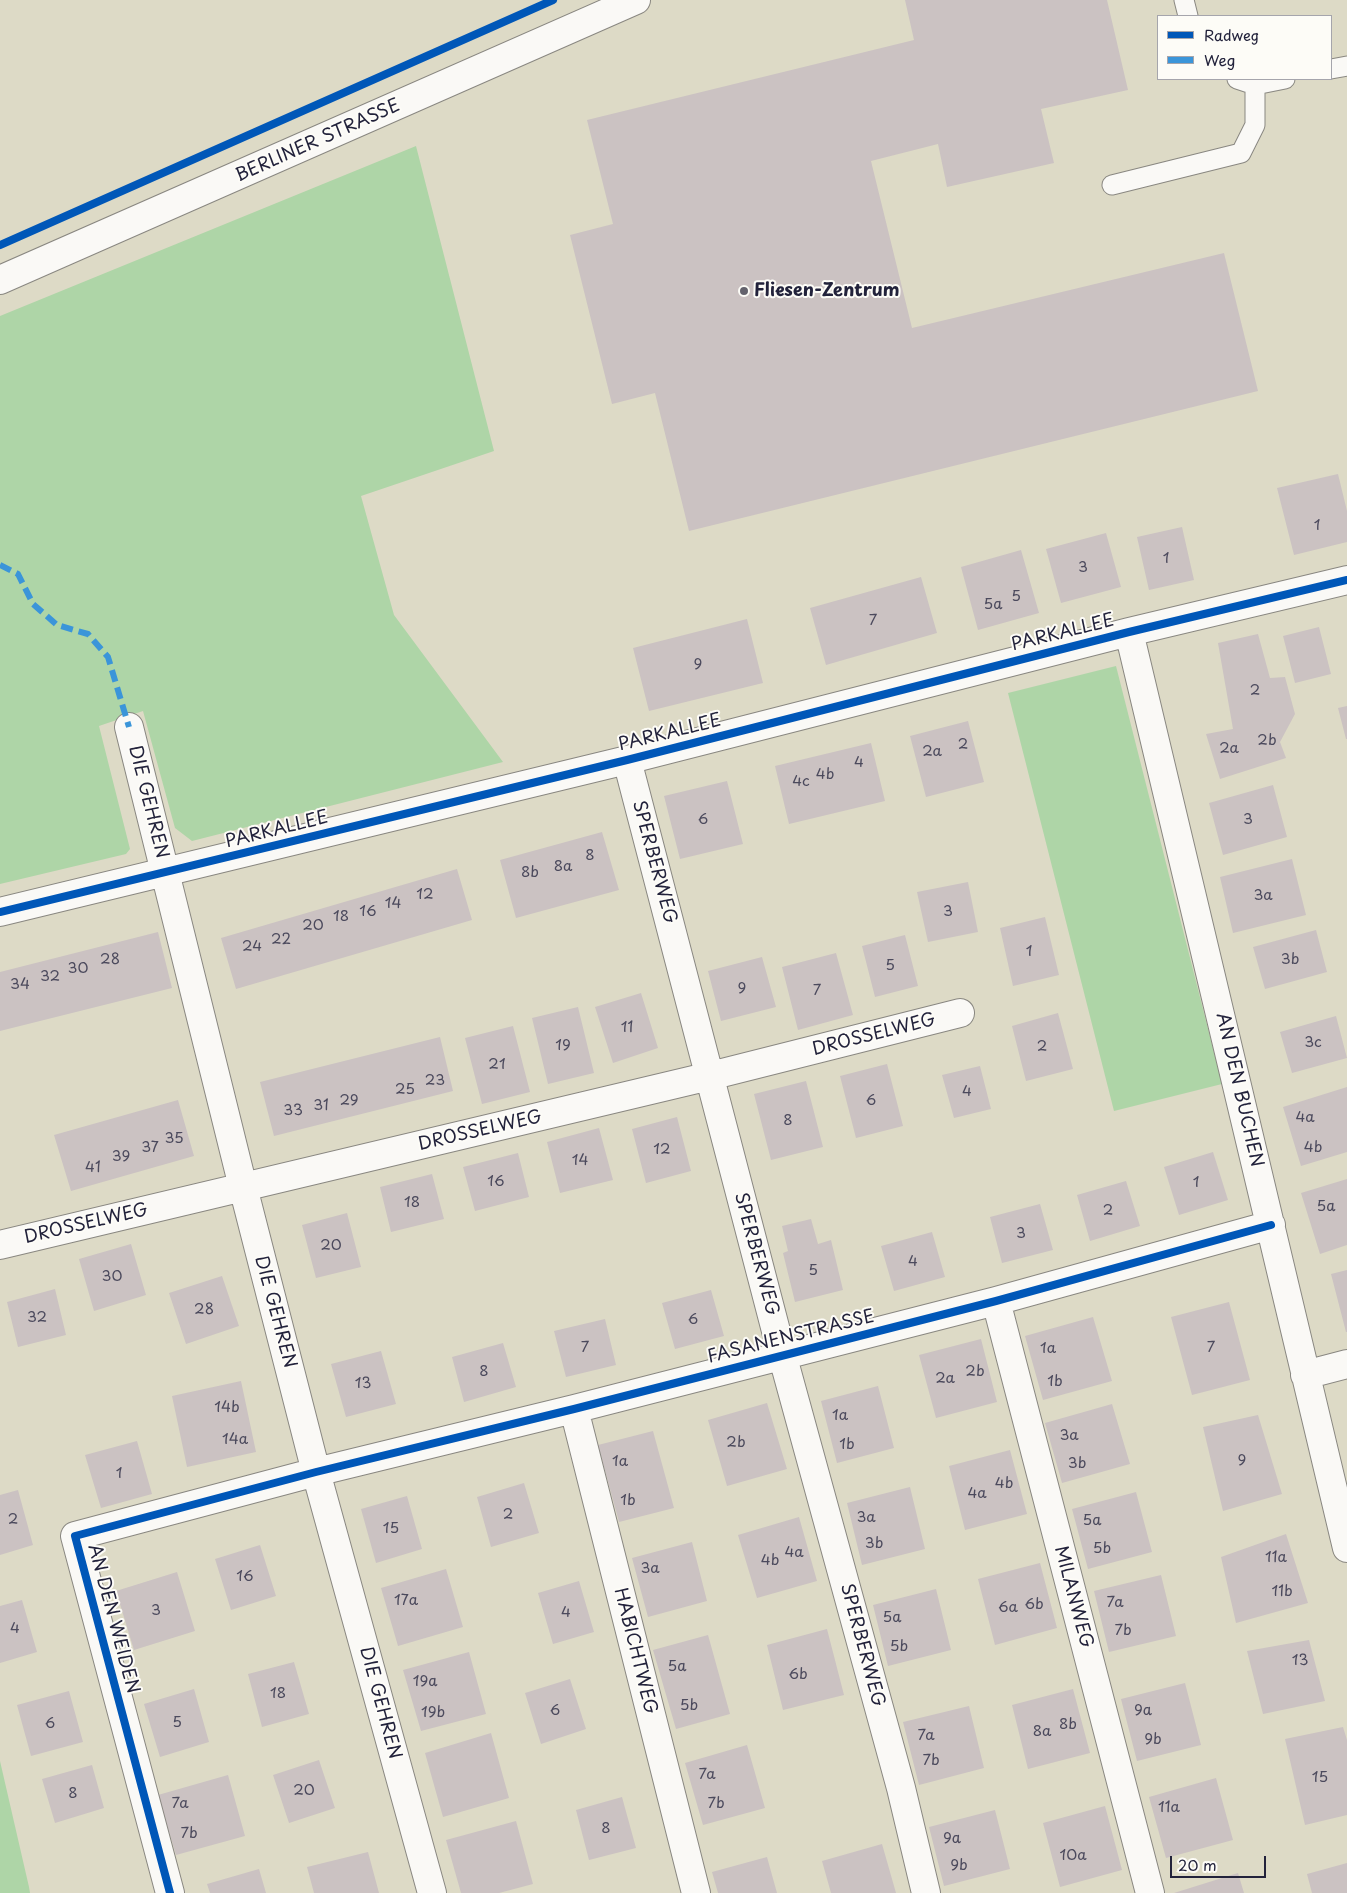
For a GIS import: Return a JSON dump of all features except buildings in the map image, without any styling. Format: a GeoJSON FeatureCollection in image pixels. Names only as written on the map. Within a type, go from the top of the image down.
{"type":"FeatureCollection","features":[{"type":"Feature","properties":{"kind":"street","name":"BERLINER STRASSE"},"geometry":{"type":"LineString","coordinates":[[0,280],[636,0]]}},
{"type":"Feature","properties":{"kind":"street","name":"PARKALLEE"},"geometry":{"type":"LineString","coordinates":[[0,912],[627,760],[1130,632],[1347,580]]}},
{"type":"Feature","properties":{"kind":"street","name":"AN DEN BUCHEN"},"geometry":{"type":"LineString","coordinates":[[1130,632],[1347,1548]]}},
{"type":"Feature","properties":{"kind":"street","name":"DIE GEHREN"},"geometry":{"type":"LineString","coordinates":[[129,728],[166,872],[242,1187],[316,1472],[432,1893]]}},
{"type":"Feature","properties":{"kind":"street","name":"SPERBERWEG"},"geometry":{"type":"LineString","coordinates":[[627,760],[782,1354],[899,1779],[926,1893]]}},
{"type":"Feature","properties":{"kind":"street","name":"DROSSELWEG"},"geometry":{"type":"LineString","coordinates":[[0,1245],[710,1076],[960,1013]]}},
{"type":"Feature","properties":{"kind":"street","name":"FASANENSTRASSE"},"geometry":{"type":"LineString","coordinates":[[316,1472],[574,1409],[782,1354],[996,1301],[1271,1225]]}},
{"type":"Feature","properties":{"kind":"street","name":"MILANWEG"},"geometry":{"type":"LineString","coordinates":[[996,1301],[1150,1893]]}},
{"type":"Feature","properties":{"kind":"street"},"geometry":{"type":"LineString","coordinates":[[1305,1375],[1347,1364]]}},
{"type":"Feature","properties":{"kind":"street","name":"HABICHTWEG"},"geometry":{"type":"LineString","coordinates":[[574,1409],[696,1893]]}},
{"type":"Feature","properties":{"kind":"street","name":"AN DEN WEIDEN"},"geometry":{"type":"LineString","coordinates":[[170,1893],[75,1536],[316,1472]]}},
{"type":"Feature","properties":{"kind":"lane"},"geometry":{"type":"LineString","coordinates":[[1184,0],[1188,15]]}},
{"type":"Feature","properties":{"kind":"lane"},"geometry":{"type":"LineString","coordinates":[[1332,70],[1347,66]]}},
{"type":"Feature","properties":{"kind":"lane"},"geometry":{"type":"LineString","coordinates":[[1240,80],[1255,85],[1280,80]]}},
{"type":"Feature","properties":{"kind":"lane"},"geometry":{"type":"LineString","coordinates":[[1112,185],[1241,153],[1255,126],[1255,85]]}},
{"type":"Feature","properties":{"kind":"green space"},"geometry":{"type":"Polygon","coordinates":[[[416,146],[494,451],[361,496],[394,615],[503,762],[192,841],[175,828],[143,711],[99,726],[130,849],[126,854],[0,884],[0,316],[416,146]]]}},
{"type":"Feature","properties":{"kind":"green space"},"geometry":{"type":"Polygon","coordinates":[[[1116,666],[1222,1084],[1114,1111],[1008,693],[1116,666]]]}},
{"type":"Feature","properties":{"kind":"green space"},"geometry":{"type":"Polygon","coordinates":[[[0,1761],[29,1887],[30,1893],[0,1893],[0,1761]]]}},
{"type":"Feature","properties":{"kind":"marked path"},"geometry":{"type":"LineString","coordinates":[[0,565],[18,574],[33,604],[57,625],[88,634],[108,657],[129,727]]}},
{"type":"Feature","properties":{"kind":"cycle path"},"geometry":{"type":"LineString","coordinates":[[0,245],[553,0]]}},
{"type":"Feature","properties":{"kind":"cycle path"},"geometry":{"type":"LineString","coordinates":[[0,912],[627,760],[1129,632],[1347,580]]}},
{"type":"Feature","properties":{"kind":"cycle path"},"geometry":{"type":"LineString","coordinates":[[170,1893],[75,1536],[316,1472],[574,1409],[996,1301],[1271,1225]]}},
{"type":"Feature","properties":{"kind":"place","name":"Fliesen-Zentrum"},"geometry":{"type":"Point","coordinates":[744,291]}}]}
